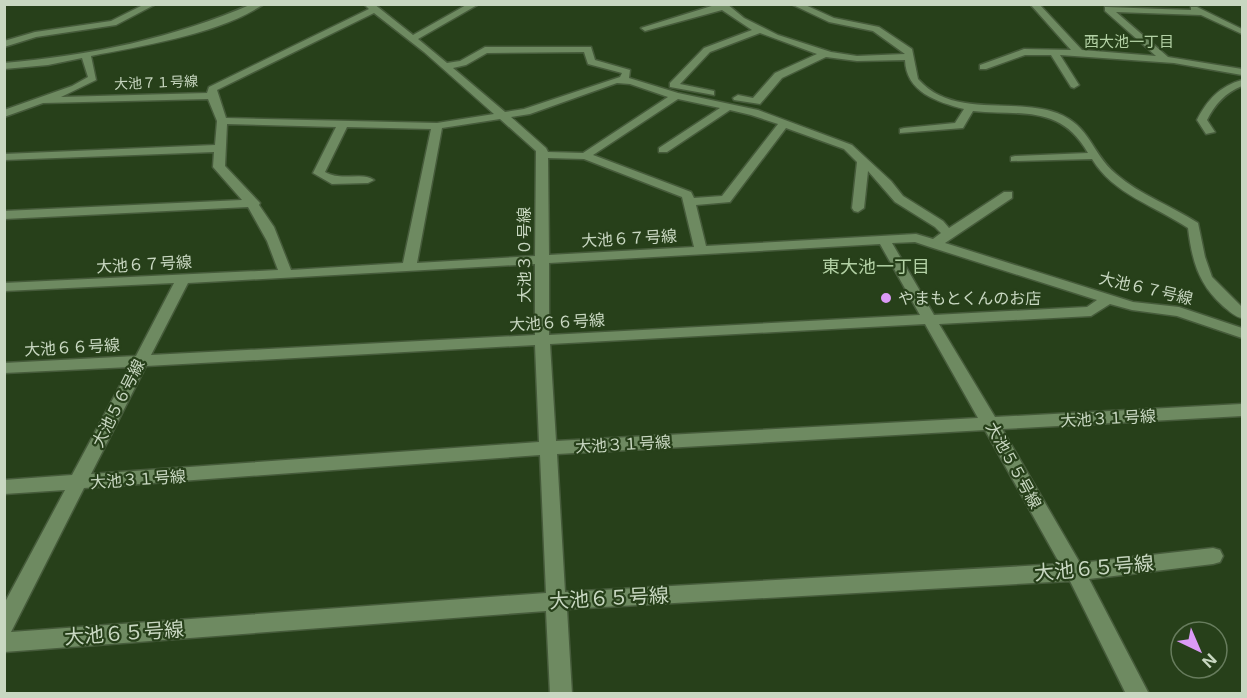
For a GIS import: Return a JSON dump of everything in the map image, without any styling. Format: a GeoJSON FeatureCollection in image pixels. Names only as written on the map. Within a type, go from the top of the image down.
{"type":"FeatureCollection","features":[{"type":"Feature","properties":{"kind":"street"},"geometry":{"type":"LineString","coordinates":[[4,44],[35,35],[113,22],[152,4]]}},
{"type":"Feature","properties":{"kind":"street"},"geometry":{"type":"LineString","coordinates":[[4,66],[86,55],[180,35],[212,25],[261,4]]}},
{"type":"Feature","properties":{"kind":"street"},"geometry":{"type":"LineString","coordinates":[[412,39],[475,4]]}},
{"type":"Feature","properties":{"kind":"street"},"geometry":{"type":"LineString","coordinates":[[795,4],[832,20],[876,28]]}},
{"type":"Feature","properties":{"kind":"street"},"geometry":{"type":"LineString","coordinates":[[825,4],[827,9],[876,28],[909,51],[914,81],[947,103],[969,109],[1016,109],[1064,119],[1085,136],[1094,156],[1111,177],[1194,226],[1197,257],[1206,282],[1242,314]]}},
{"type":"Feature","properties":{"kind":"street"},"geometry":{"type":"LineString","coordinates":[[1034,4],[1079,54]]}},
{"type":"Feature","properties":{"kind":"street"},"geometry":{"type":"LineString","coordinates":[[1185,4],[1242,32]]}},
{"type":"Feature","properties":{"kind":"street"},"geometry":{"type":"LineString","coordinates":[[645,28],[723,6],[726,12],[759,30],[839,57],[910,57]]}},
{"type":"Feature","properties":{"kind":"street"},"geometry":{"type":"LineString","coordinates":[[212,96],[212,89],[371,7],[446,66],[542,150],[542,155],[585,156],[687,195],[700,250]]}},
{"type":"Feature","properties":{"kind":"street"},"geometry":{"type":"LineString","coordinates":[[1165,60],[1108,9],[1202,13]]}},
{"type":"Feature","properties":{"kind":"street"},"geometry":{"type":"LineString","coordinates":[[759,30],[707,50],[673,85],[756,102],[770,80],[784,70],[827,53]]}},
{"type":"Feature","properties":{"kind":"street"},"geometry":{"type":"LineString","coordinates":[[446,66],[463,63],[485,50],[547,53],[588,49],[591,62],[627,72],[623,80]]}},
{"type":"Feature","properties":{"kind":"street"},"geometry":{"type":"LineString","coordinates":[[983,67],[1024,52],[1165,60],[1242,72]]}},
{"type":"Feature","properties":{"kind":"street"},"geometry":{"type":"LineString","coordinates":[[1054,53],[1074,85]]}},
{"type":"Feature","properties":{"kind":"street"},"geometry":{"type":"LineString","coordinates":[[6,113],[93,78],[86,55]]}},
{"type":"Feature","properties":{"kind":"street"},"geometry":{"type":"LineString","coordinates":[[222,121],[437,126],[526,112],[616,80],[623,80],[676,96],[729,106],[785,122],[848,147],[887,183],[899,199],[939,224],[948,234]]}},
{"type":"Feature","properties":{"kind":"street"},"geometry":{"type":"LineString","coordinates":[[1210,132],[1202,120],[1211,102],[1229,88],[1242,83]]}},
{"type":"Feature","properties":{"kind":"street","name":"大池７１号線"},"geometry":{"type":"LineString","coordinates":[[43,100],[212,96],[222,121],[219,167],[254,203],[276,243],[286,274]]}},
{"type":"Feature","properties":{"kind":"street"},"geometry":{"type":"LineString","coordinates":[[585,156],[676,96]]}},
{"type":"Feature","properties":{"kind":"street"},"geometry":{"type":"LineString","coordinates":[[663,150],[729,106]]}},
{"type":"Feature","properties":{"kind":"street"},"geometry":{"type":"LineString","coordinates":[[904,131],[959,126],[969,109]]}},
{"type":"Feature","properties":{"kind":"street"},"geometry":{"type":"LineString","coordinates":[[688,202],[726,199],[785,122]]}},
{"type":"Feature","properties":{"kind":"street"},"geometry":{"type":"LineString","coordinates":[[343,124],[319,173],[332,181],[368,180]]}},
{"type":"Feature","properties":{"kind":"street"},"geometry":{"type":"LineString","coordinates":[[410,267],[437,126]]}},
{"type":"Feature","properties":{"kind":"street"},"geometry":{"type":"LineString","coordinates":[[4,157],[220,148]]}},
{"type":"Feature","properties":{"kind":"street","name":"大池３０号線"},"geometry":{"type":"LineString","coordinates":[[542,155],[542,341],[546,448],[558,601],[561,693]]}},
{"type":"Feature","properties":{"kind":"street"},"geometry":{"type":"LineString","coordinates":[[1015,159],[1094,156]]}},
{"type":"Feature","properties":{"kind":"street"},"geometry":{"type":"LineString","coordinates":[[858,208],[862,160]]}},
{"type":"Feature","properties":{"kind":"street"},"geometry":{"type":"LineString","coordinates":[[935,244],[1008,195]]}},
{"type":"Feature","properties":{"kind":"street"},"geometry":{"type":"LineString","coordinates":[[4,215],[254,203]]}},
{"type":"Feature","properties":{"kind":"street","name":"大池６７号線"},"geometry":{"type":"LineString","coordinates":[[4,287],[286,274],[916,238],[1132,306],[1179,312],[1242,333]]}},
{"type":"Feature","properties":{"kind":"street","name":"大池５５号線"},"geometry":{"type":"LineString","coordinates":[[884,240],[927,319],[992,424],[1075,572],[1138,693]]}},
{"type":"Feature","properties":{"kind":"street","name":"大池５６号線"},"geometry":{"type":"LineString","coordinates":[[4,625],[183,279]]}},
{"type":"Feature","properties":{"kind":"street","name":"大池６６号線"},"geometry":{"type":"LineString","coordinates":[[4,368],[1091,311],[1108,298]]}},
{"type":"Feature","properties":{"kind":"street","name":"大池３１号線"},"geometry":{"type":"LineString","coordinates":[[4,487],[546,448],[1242,411]]}},
{"type":"Feature","properties":{"kind":"street","name":"大池６５号線"},"geometry":{"type":"LineString","coordinates":[[4,642],[558,601],[1075,572],[1214,556]]}},
{"type":"Feature","properties":{"kind":"place","name":"やまもとくんのお店"},"geometry":{"type":"Point","coordinates":[886,298]}},
{"type":"Feature","properties":{"kind":"district","name":"西大池一丁目"},"geometry":{"type":"Point","coordinates":[1129,41]}},
{"type":"Feature","properties":{"kind":"district","name":"東大池一丁目"},"geometry":{"type":"Point","coordinates":[876,266]}}]}
